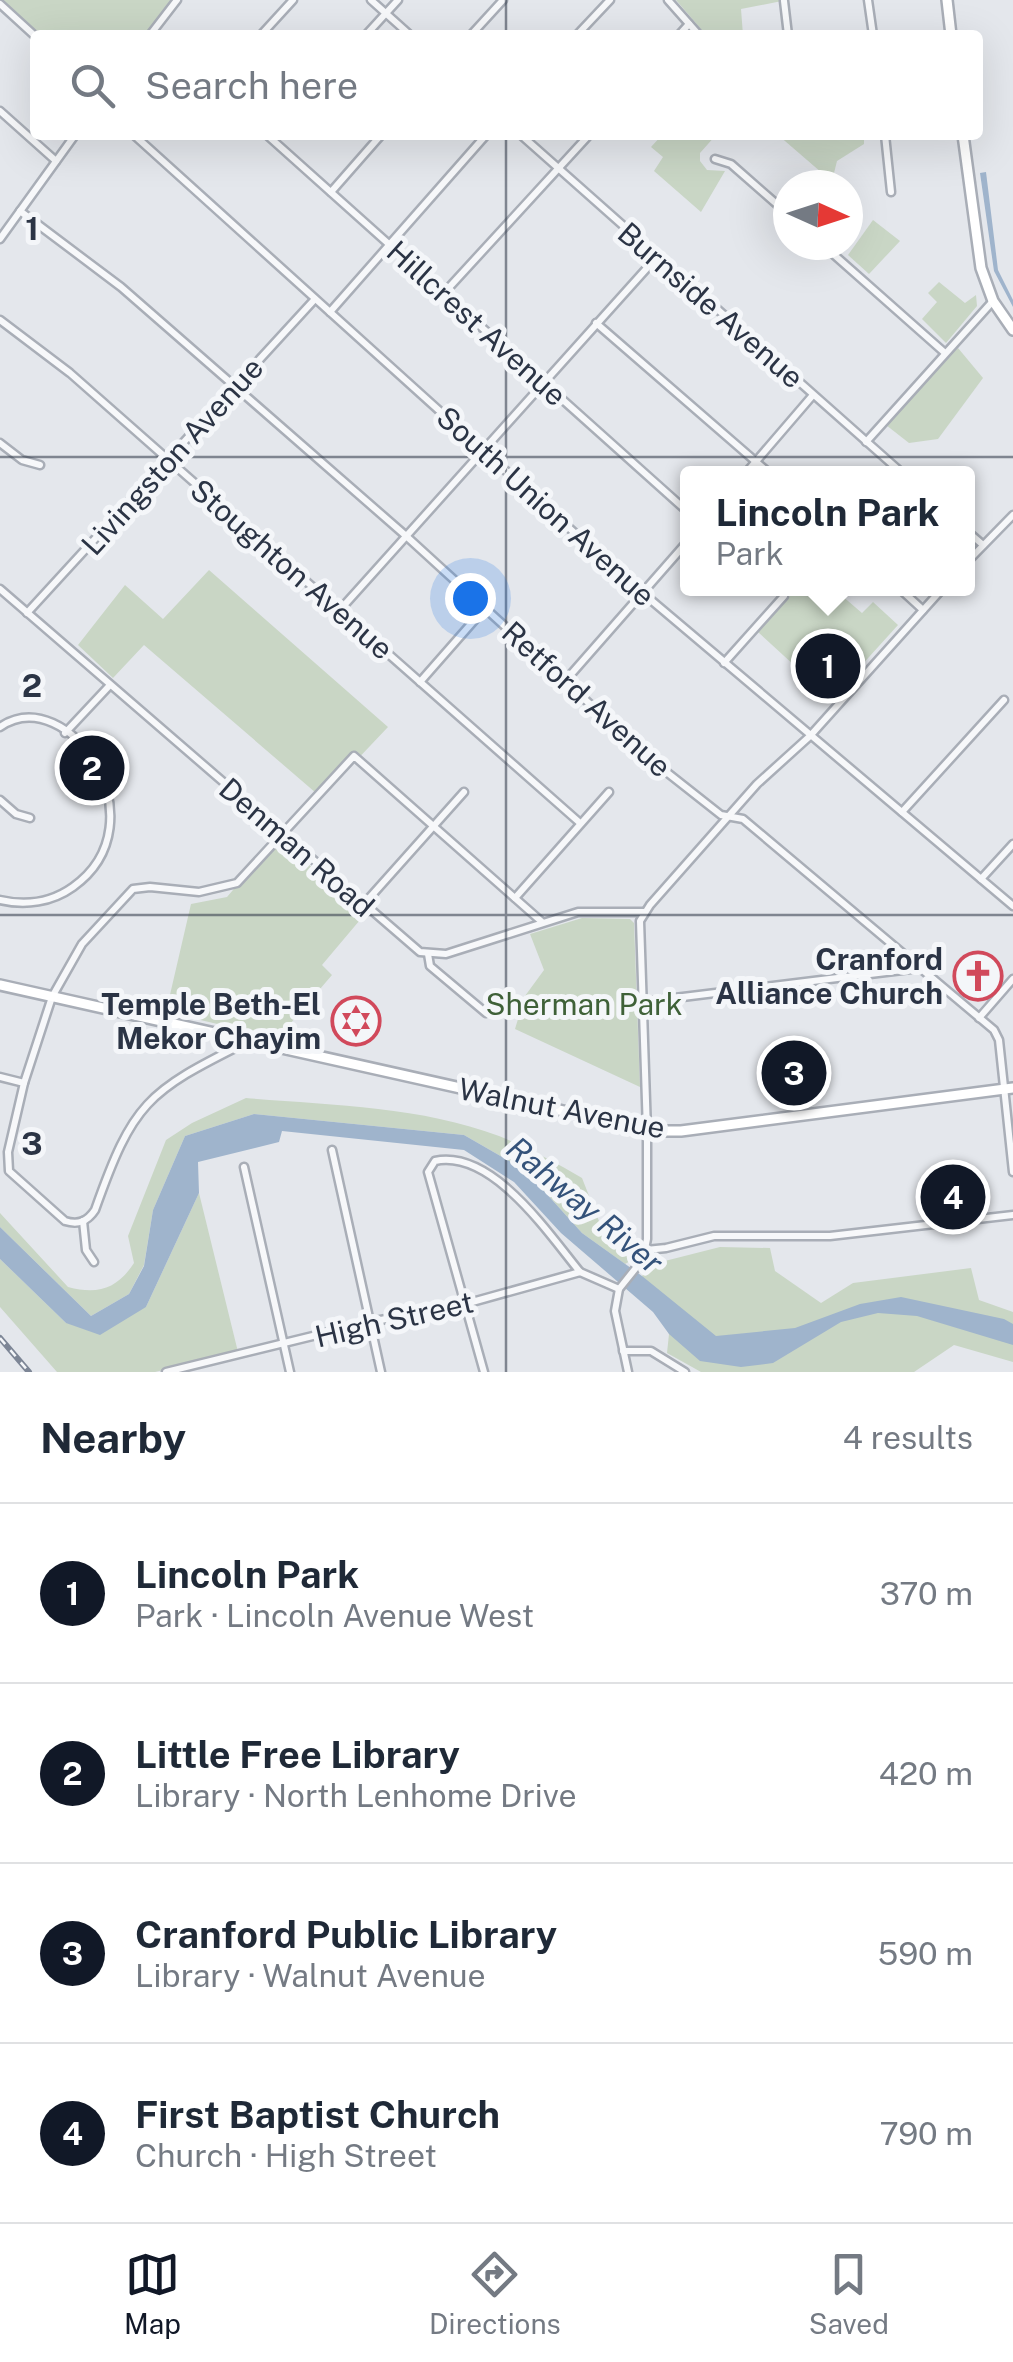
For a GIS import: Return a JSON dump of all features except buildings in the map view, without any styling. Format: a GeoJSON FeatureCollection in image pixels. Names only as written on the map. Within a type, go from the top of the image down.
{"type":"FeatureCollection","features":[{"type":"Feature","properties":{"kind":"street"},"geometry":{"type":"LineString","coordinates":[[155,30],[177,0]]}},
{"type":"Feature","properties":{"kind":"street"},"geometry":{"type":"LineString","coordinates":[[266,30],[293,0]]}},
{"type":"Feature","properties":{"kind":"street"},"geometry":{"type":"LineString","coordinates":[[371,0],[405,30]]}},
{"type":"Feature","properties":{"kind":"street"},"geometry":{"type":"LineString","coordinates":[[371,30],[398,0]]}},
{"type":"Feature","properties":{"kind":"street"},"geometry":{"type":"LineString","coordinates":[[476,30],[503,0]]}},
{"type":"Feature","properties":{"kind":"street"},"geometry":{"type":"LineString","coordinates":[[583,30],[610,0]]}},
{"type":"Feature","properties":{"kind":"street"},"geometry":{"type":"LineString","coordinates":[[668,0],[693,30]]}},
{"type":"Feature","properties":{"kind":"street"},"geometry":{"type":"LineString","coordinates":[[868,0],[872,30]]}},
{"type":"Feature","properties":{"kind":"street"},"geometry":{"type":"LineString","coordinates":[[947,0],[950,30]]}},
{"type":"Feature","properties":{"kind":"street"},"geometry":{"type":"LineString","coordinates":[[784,1],[787,30]]}},
{"type":"Feature","properties":{"kind":"street"},"geometry":{"type":"LineString","coordinates":[[0,4],[30,31]]}},
{"type":"Feature","properties":{"kind":"street"},"geometry":{"type":"LineString","coordinates":[[683,30],[688,24]]}},
{"type":"Feature","properties":{"kind":"street"},"geometry":{"type":"LineString","coordinates":[[0,111],[30,138]]}},
{"type":"Feature","properties":{"kind":"street"},"geometry":{"type":"LineString","coordinates":[[32,140],[56,161]]}},
{"type":"Feature","properties":{"kind":"street"},"geometry":{"type":"LineString","coordinates":[[0,239],[3,227],[20,211],[71,140]]}},
{"type":"Feature","properties":{"kind":"street","name":"South Union Avenue"},"geometry":{"type":"LineString","coordinates":[[140,140],[642,592],[1013,906]]}},
{"type":"Feature","properties":{"kind":"street","name":"Hillcrest Avenue"},"geometry":{"type":"LineString","coordinates":[[274,140],[680,505]]}},
{"type":"Feature","properties":{"kind":"street"},"geometry":{"type":"LineString","coordinates":[[330,192],[377,140]]}},
{"type":"Feature","properties":{"kind":"street"},"geometry":{"type":"LineString","coordinates":[[330,312],[482,140]]}},
{"type":"Feature","properties":{"kind":"street","name":"Burnside Avenue"},"geometry":{"type":"LineString","coordinates":[[527,140],[893,466]]}},
{"type":"Feature","properties":{"kind":"street"},"geometry":{"type":"LineString","coordinates":[[444,293],[583,140]]}},
{"type":"Feature","properties":{"kind":"street"},"geometry":{"type":"LineString","coordinates":[[886,140],[891,192]]}},
{"type":"Feature","properties":{"kind":"street"},"geometry":{"type":"LineString","coordinates":[[964,140],[981,268],[994,301],[1010,326]]}},
{"type":"Feature","properties":{"kind":"street"},"geometry":{"type":"LineString","coordinates":[[715,159],[731,164],[773,201]]}},
{"type":"Feature","properties":{"kind":"street","name":"Retford Avenue"},"geometry":{"type":"LineString","coordinates":[[20,211],[122,286],[406,536],[650,759],[721,815],[743,818],[979,1018]]}},
{"type":"Feature","properties":{"kind":"street"},"geometry":{"type":"LineString","coordinates":[[339,610],[656,258]]}},
{"type":"Feature","properties":{"kind":"street"},"geometry":{"type":"LineString","coordinates":[[840,260],[945,353]]}},
{"type":"Feature","properties":{"kind":"street","name":"Livingston Avenue"},"geometry":{"type":"LineString","coordinates":[[27,613],[315,299]]}},
{"type":"Feature","properties":{"kind":"street"},"geometry":{"type":"LineString","coordinates":[[866,442],[994,301]]}},
{"type":"Feature","properties":{"kind":"street","name":"Stoughton Avenue"},"geometry":{"type":"LineString","coordinates":[[0,320],[70,373],[580,824]]}},
{"type":"Feature","properties":{"kind":"street"},"geometry":{"type":"LineString","coordinates":[[596,322],[760,466]]}},
{"type":"Feature","properties":{"kind":"street"},"geometry":{"type":"LineString","coordinates":[[753,466],[814,395]]}},
{"type":"Feature","properties":{"kind":"street"},"geometry":{"type":"LineString","coordinates":[[0,443],[22,460],[40,465]]}},
{"type":"Feature","properties":{"kind":"street"},"geometry":{"type":"LineString","coordinates":[[975,554],[1013,515]]}},
{"type":"Feature","properties":{"kind":"street"},"geometry":{"type":"LineString","coordinates":[[975,538],[983,545]]}},
{"type":"Feature","properties":{"kind":"street"},"geometry":{"type":"LineString","coordinates":[[566,680],[680,550]]}},
{"type":"Feature","properties":{"kind":"street","name":"Denman Road"},"geometry":{"type":"LineString","coordinates":[[0,589],[414,948],[428,954],[430,966],[486,1014]]}},
{"type":"Feature","properties":{"kind":"street"},"geometry":{"type":"LineString","coordinates":[[0,605],[8,596]]}},
{"type":"Feature","properties":{"kind":"street"},"geometry":{"type":"LineString","coordinates":[[724,663],[784,596]]}},
{"type":"Feature","properties":{"kind":"street"},"geometry":{"type":"LineString","coordinates":[[908,596],[923,610]]}},
{"type":"Feature","properties":{"kind":"street"},"geometry":{"type":"LineString","coordinates":[[628,1372],[615,1311],[620,1288],[646,1250],[647,1130],[639,930],[644,912],[757,784],[810,736],[936,596]]}},
{"type":"Feature","properties":{"kind":"street"},"geometry":{"type":"LineString","coordinates":[[420,682],[485,608]]}},
{"type":"Feature","properties":{"kind":"street"},"geometry":{"type":"LineString","coordinates":[[66,733],[110,685]]}},
{"type":"Feature","properties":{"kind":"street"},"geometry":{"type":"LineString","coordinates":[[902,812],[1004,700]]}},
{"type":"Feature","properties":{"kind":"street"},"geometry":{"type":"LineString","coordinates":[[0,727],[16,718],[31,716],[49,721],[66,733],[91,758],[105,781],[111,816],[104,848],[90,872],[61,894],[35,902],[0,900]]}},
{"type":"Feature","properties":{"kind":"street"},"geometry":{"type":"LineString","coordinates":[[248,1041],[177,1078],[143,1107],[121,1140],[95,1210],[83,1222],[64,1221],[10,1171],[8,1152],[24,1083],[52,997],[82,944],[133,889],[198,892],[233,885],[354,756],[542,922]]}},
{"type":"Feature","properties":{"kind":"street"},"geometry":{"type":"LineString","coordinates":[[364,904],[464,792]]}},
{"type":"Feature","properties":{"kind":"street"},"geometry":{"type":"LineString","coordinates":[[514,898],[608,792]]}},
{"type":"Feature","properties":{"kind":"street"},"geometry":{"type":"LineString","coordinates":[[0,800],[16,814],[30,818]]}},
{"type":"Feature","properties":{"kind":"street"},"geometry":{"type":"LineString","coordinates":[[981,879],[1013,844]]}},
{"type":"Feature","properties":{"kind":"street"},"geometry":{"type":"LineString","coordinates":[[428,954],[446,954],[542,922],[596,910],[644,912]]}},
{"type":"Feature","properties":{"kind":"street"},"geometry":{"type":"LineString","coordinates":[[642,1002],[920,968]]}},
{"type":"Feature","properties":{"kind":"street"},"geometry":{"type":"LineString","coordinates":[[1013,979],[979,1018],[994,1030],[998,1040],[1008,1089],[1013,1172]]}},
{"type":"Feature","properties":{"kind":"street","name":"Walnut Avenue"},"geometry":{"type":"LineString","coordinates":[[0,985],[647,1130],[681,1131],[1008,1089]]}},
{"type":"Feature","properties":{"kind":"street"},"geometry":{"type":"LineString","coordinates":[[0,1077],[24,1083]]}},
{"type":"Feature","properties":{"kind":"street"},"geometry":{"type":"LineString","coordinates":[[332,1150],[381,1372]]}},
{"type":"Feature","properties":{"kind":"street"},"geometry":{"type":"LineString","coordinates":[[484,1372],[428,1172],[436,1162],[453,1158],[507,1186],[580,1272],[620,1288]]}},
{"type":"Feature","properties":{"kind":"street"},"geometry":{"type":"LineString","coordinates":[[244,1167],[290,1372]]}},
{"type":"Feature","properties":{"kind":"street"},"geometry":{"type":"LineString","coordinates":[[646,1250],[714,1236],[830,1236],[1013,1215]]}},
{"type":"Feature","properties":{"kind":"street"},"geometry":{"type":"LineString","coordinates":[[83,1222],[86,1250],[94,1262]]}},
{"type":"Feature","properties":{"kind":"street","name":"High Street"},"geometry":{"type":"LineString","coordinates":[[166,1372],[196,1368],[370,1322],[464,1304],[580,1272]]}},
{"type":"Feature","properties":{"kind":"street"},"geometry":{"type":"LineString","coordinates":[[623,1351],[651,1351],[685,1372]]}},
{"type":"Feature","properties":{"kind":"green space"},"geometry":{"type":"Polygon","coordinates":[[[0,0],[178,0],[156,30],[32,30],[0,0]]]}},
{"type":"Feature","properties":{"kind":"green space"},"geometry":{"type":"Polygon","coordinates":[[[676,0],[787,0],[741,9],[743,30],[702,30],[676,0]]]}},
{"type":"Feature","properties":{"kind":"green space"},"geometry":{"type":"Polygon","coordinates":[[[657,140],[712,140],[700,153],[700,161],[707,170],[725,171],[701,212],[654,171],[663,157],[651,147],[657,140]]]}},
{"type":"Feature","properties":{"kind":"green space"},"geometry":{"type":"Polygon","coordinates":[[[784,140],[864,140],[864,144],[837,161],[835,170],[819,170],[784,140]]]}},
{"type":"Feature","properties":{"kind":"green space"},"geometry":{"type":"Polygon","coordinates":[[[873,220],[900,241],[869,274],[854,260],[863,260],[863,234],[873,220]]]}},
{"type":"Feature","properties":{"kind":"green space"},"geometry":{"type":"Polygon","coordinates":[[[939,282],[965,303],[976,295],[977,306],[946,343],[922,319],[937,302],[928,293],[939,282]]]}},
{"type":"Feature","properties":{"kind":"green space"},"geometry":{"type":"Polygon","coordinates":[[[958,348],[983,378],[938,439],[909,443],[886,425],[958,348]]]}},
{"type":"Feature","properties":{"kind":"green space"},"geometry":{"type":"Polygon","coordinates":[[[209,570],[388,727],[281,840],[365,914],[322,965],[332,975],[278,1038],[166,1012],[191,904],[227,897],[316,793],[144,645],[113,678],[78,645],[125,585],[163,619],[209,570]]]}},
{"type":"Feature","properties":{"kind":"green space"},"geometry":{"type":"Polygon","coordinates":[[[790,596],[842,596],[862,613],[873,602],[898,625],[831,699],[758,632],[790,596]]]}},
{"type":"Feature","properties":{"kind":"green space","name":"Sherman Park"},"geometry":{"type":"Polygon","coordinates":[[[582,918],[630,919],[634,923],[640,1087],[515,1029],[525,996],[544,970],[530,934],[582,918]]]}},
{"type":"Feature","properties":{"kind":"green space"},"geometry":{"type":"Polygon","coordinates":[[[246,1098],[406,1113],[499,1136],[582,1178],[608,1244],[632,1260],[625,1264],[582,1233],[525,1170],[464,1135],[254,1114],[185,1136],[153,1210],[144,1265],[129,1294],[91,1316],[0,1227],[0,1213],[68,1287],[98,1290],[114,1284],[134,1263],[128,1236],[166,1140],[246,1098]]]}},
{"type":"Feature","properties":{"kind":"green space"},"geometry":{"type":"Polygon","coordinates":[[[199,1193],[238,1352],[155,1372],[57,1372],[0,1307],[0,1259],[66,1323],[146,1307],[199,1193]]]}},
{"type":"Feature","properties":{"kind":"green space"},"geometry":{"type":"Polygon","coordinates":[[[720,1247],[770,1248],[775,1271],[821,1303],[853,1283],[971,1268],[979,1300],[1013,1312],[1013,1362],[954,1345],[914,1372],[701,1372],[667,1353],[669,1334],[642,1276],[653,1264],[720,1247]]]}},
{"type":"Feature","properties":{"kind":"water"},"geometry":{"type":"Polygon","coordinates":[[[986,172],[998,270],[1013,307],[994,271],[980,173],[986,172]]]}},
{"type":"Feature","properties":{"kind":"water"},"geometry":{"type":"Polygon","coordinates":[[[254,1114],[464,1135],[525,1170],[582,1233],[716,1336],[795,1328],[860,1304],[901,1297],[1004,1319],[1013,1324],[1013,1345],[917,1316],[878,1313],[841,1322],[773,1363],[741,1367],[700,1361],[669,1334],[653,1312],[561,1233],[514,1182],[464,1150],[282,1131],[279,1142],[198,1162],[199,1193],[146,1307],[100,1335],[66,1323],[0,1259],[0,1227],[91,1316],[129,1294],[144,1266],[153,1210],[185,1136],[254,1114]]]}},
{"type":"Feature","properties":{"kind":"railway"},"geometry":{"type":"LineString","coordinates":[[0,1338],[29,1372]]}},
{"type":"Feature","properties":{"kind":"place","name":"Lincoln Park"},"geometry":{"type":"Point","coordinates":[828,666]}},
{"type":"Feature","properties":{"kind":"place","name":"Little Free Library"},"geometry":{"type":"Point","coordinates":[92,768]}},
{"type":"Feature","properties":{"kind":"place","name":"Cranford Alliance Church"},"geometry":{"type":"Point","coordinates":[978,976]}},
{"type":"Feature","properties":{"kind":"place","name":"Temple Beth-El Mekor Chayim"},"geometry":{"type":"Point","coordinates":[356,1021]}},
{"type":"Feature","properties":{"kind":"place","name":"Cranford Public Library"},"geometry":{"type":"Point","coordinates":[794,1073]}},
{"type":"Feature","properties":{"kind":"place","name":"First Baptist Church"},"geometry":{"type":"Point","coordinates":[953,1197]}},
{"type":"Feature","properties":{"kind":"water label","name":"Rahway River"},"geometry":{"type":"Point","coordinates":[585,1205]}}]}
